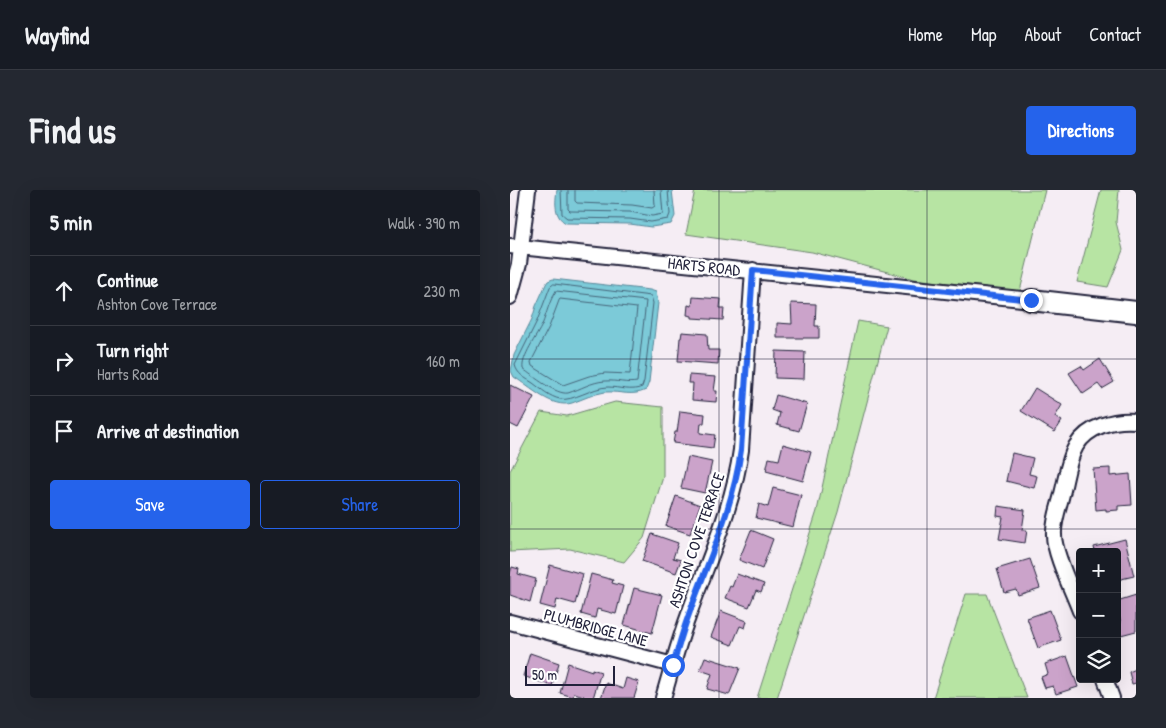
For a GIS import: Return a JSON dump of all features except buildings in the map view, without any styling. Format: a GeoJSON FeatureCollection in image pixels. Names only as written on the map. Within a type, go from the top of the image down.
{"type":"FeatureCollection","features":[{"type":"Feature","properties":{"kind":"street"},"geometry":{"type":"LineString","coordinates":[[510,297],[514,287],[516,247],[528,190]]}},
{"type":"Feature","properties":{"kind":"street","name":"HARTS ROAD"},"geometry":{"type":"LineString","coordinates":[[516,247],[753,270],[1136,312]]}},
{"type":"Feature","properties":{"kind":"street","name":"ASHTON COVE TERRACE"},"geometry":{"type":"LineString","coordinates":[[663,698],[688,618],[728,511],[738,472],[753,270]]}},
{"type":"Feature","properties":{"kind":"street"},"geometry":{"type":"LineString","coordinates":[[1076,600],[1056,548],[1054,536],[1054,524],[1070,463],[1076,446],[1092,430],[1107,422],[1136,421]]}},
{"type":"Feature","properties":{"kind":"street","name":"PLUMBRIDGE LANE"},"geometry":{"type":"LineString","coordinates":[[510,624],[673,665]]}},
{"type":"Feature","properties":{"kind":"street"},"geometry":{"type":"LineString","coordinates":[[1106,683],[1112,698]]}},
{"type":"Feature","properties":{"kind":"green space"},"geometry":{"type":"Polygon","coordinates":[[[695,190],[1045,190],[1020,291],[914,279],[812,252],[686,234],[695,190]]]}},
{"type":"Feature","properties":{"kind":"green space"},"geometry":{"type":"Polygon","coordinates":[[[1101,190],[1119,190],[1116,222],[1123,250],[1108,287],[1077,282],[1101,190]]]}},
{"type":"Feature","properties":{"kind":"green space"},"geometry":{"type":"Polygon","coordinates":[[[858,321],[887,326],[838,512],[777,698],[757,698],[817,511],[858,321]]]}},
{"type":"Feature","properties":{"kind":"green space"},"geometry":{"type":"Polygon","coordinates":[[[615,402],[663,407],[663,477],[644,538],[624,562],[570,549],[510,552],[510,471],[541,412],[567,416],[615,402]]]}},
{"type":"Feature","properties":{"kind":"green space"},"geometry":{"type":"Polygon","coordinates":[[[966,594],[987,594],[1027,698],[933,698],[966,594]]]}},
{"type":"Feature","properties":{"kind":"water"},"geometry":{"type":"Polygon","coordinates":[[[557,190],[672,190],[675,216],[671,224],[651,227],[630,224],[566,223],[557,213],[557,190]]]}},
{"type":"Feature","properties":{"kind":"water"},"geometry":{"type":"Polygon","coordinates":[[[553,279],[656,292],[658,303],[649,382],[646,390],[631,393],[605,392],[564,404],[549,400],[514,377],[511,371],[514,355],[532,319],[546,284],[553,279]]]}},
{"type":"Feature","properties":{"kind":"route"},"geometry":{"type":"LineString","coordinates":[[673,665],[734,492],[741,450],[753,270],[1031,300]]}}]}
